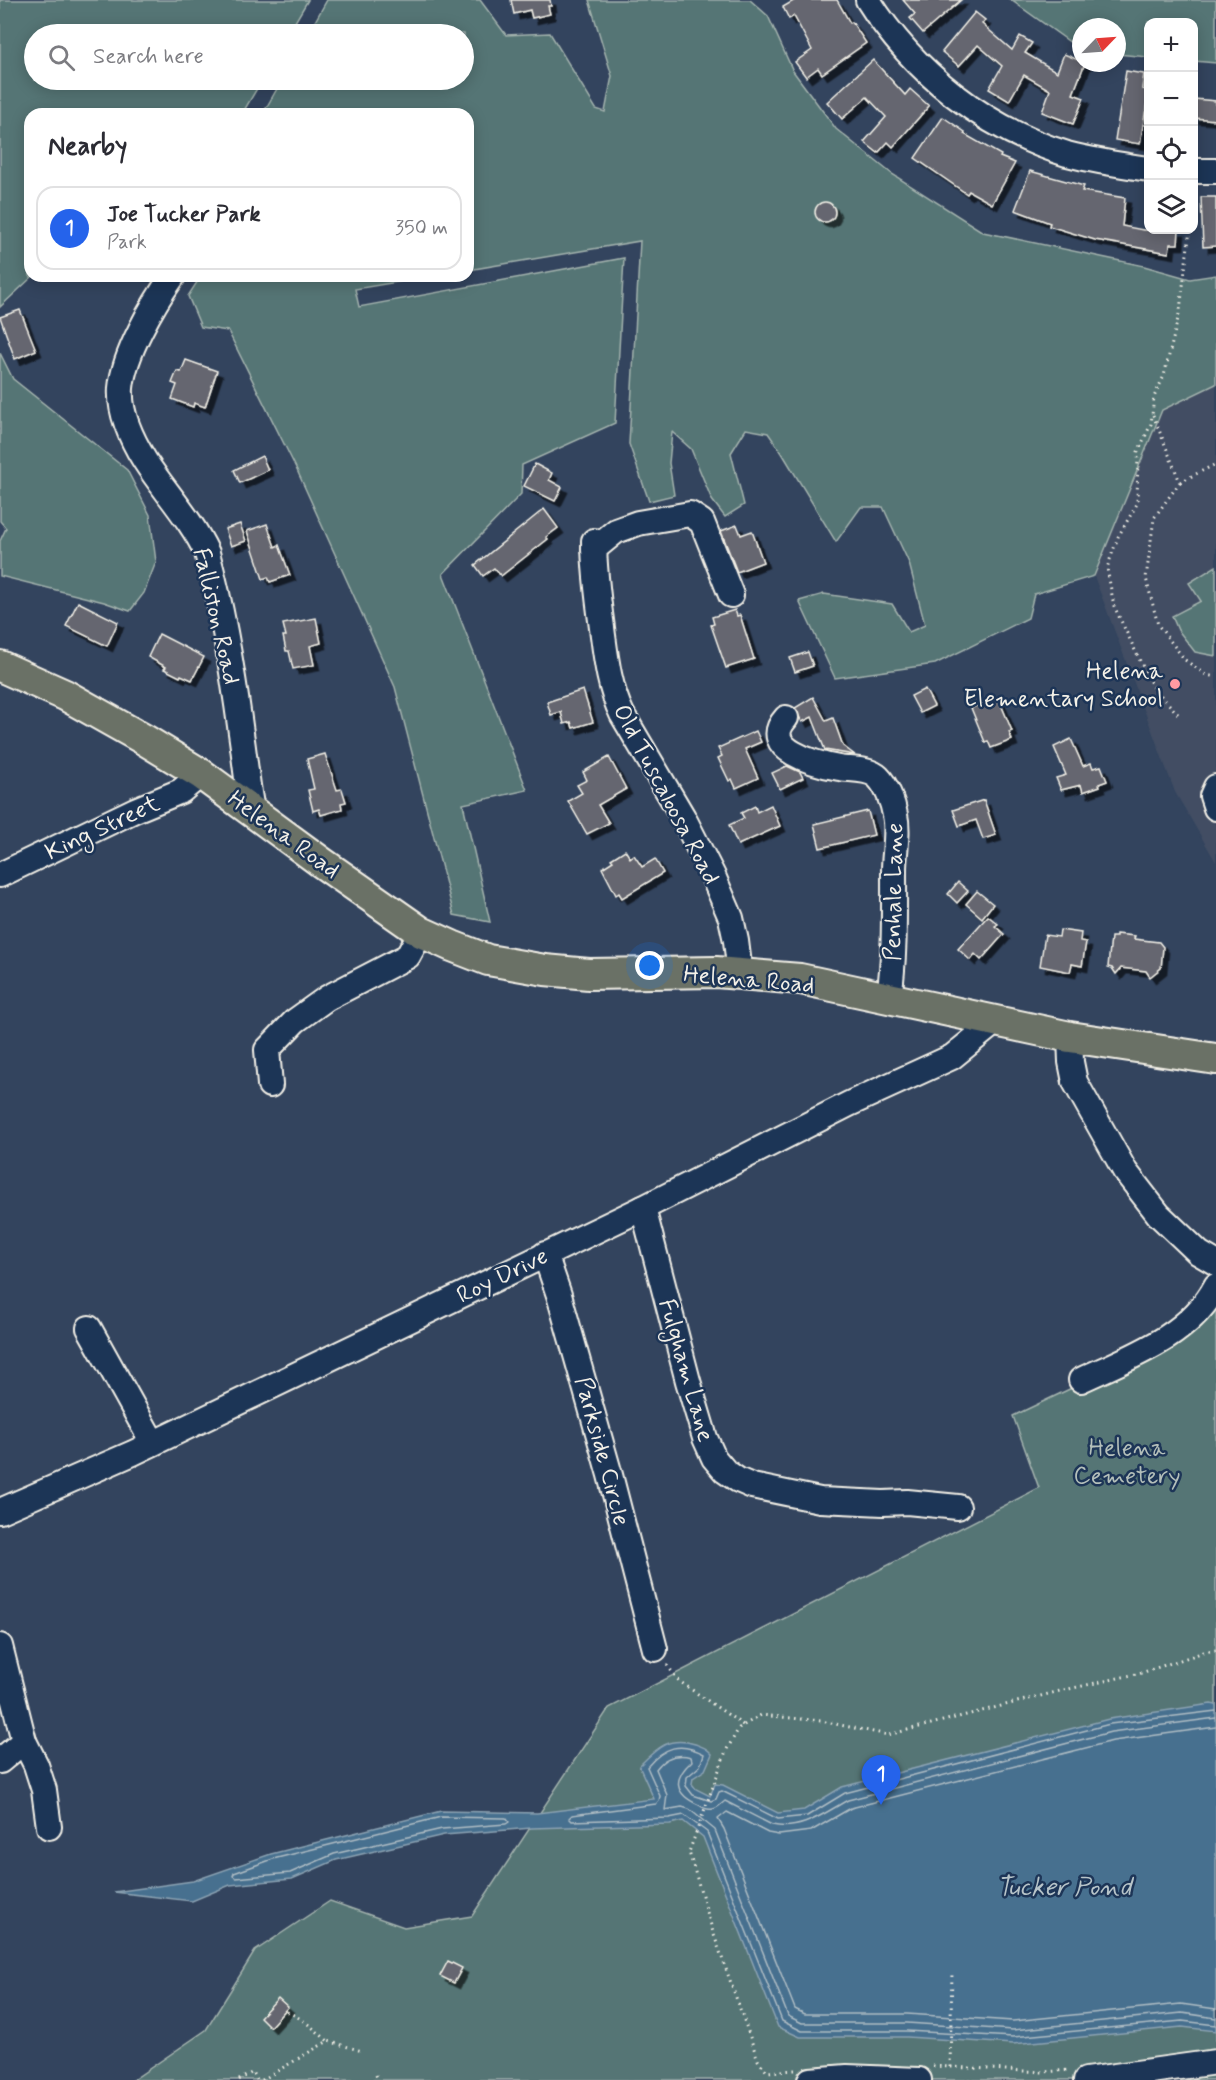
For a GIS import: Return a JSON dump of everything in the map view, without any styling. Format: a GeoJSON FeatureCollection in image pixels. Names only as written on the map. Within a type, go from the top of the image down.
{"type":"FeatureCollection","features":[{"type":"Feature","properties":{"kind":"main road","name":"Helena Road"},"geometry":{"type":"LineString","coordinates":[[0,666],[65,695],[145,740],[201,774],[421,932],[488,960],[545,970],[589,974],[740,973],[800,979],[1070,1037],[1215,1055]]}},
{"type":"Feature","properties":{"kind":"street"},"geometry":{"type":"LineString","coordinates":[[868,0],[892,35],[916,61],[958,98],[982,115],[1012,132],[1067,154],[1096,161],[1144,167]]}},
{"type":"Feature","properties":{"kind":"street"},"geometry":{"type":"LineString","coordinates":[[1198,171],[1216,171]]}},
{"type":"Feature","properties":{"kind":"street","name":"Falliston Road"},"geometry":{"type":"LineString","coordinates":[[169,282],[148,314],[134,343],[121,387],[121,401],[133,441],[200,538],[207,553],[231,666],[252,810]]}},
{"type":"Feature","properties":{"kind":"street","name":"Old Tuscaloosa Road"},"geometry":{"type":"LineString","coordinates":[[731,595],[702,522],[690,514],[638,523],[616,531],[594,545],[595,578],[607,665],[615,700],[683,817],[713,876],[731,918],[740,973]]}},
{"type":"Feature","properties":{"kind":"street","name":"Penhale Lane"},"geometry":{"type":"LineString","coordinates":[[786,718],[779,726],[778,733],[778,740],[784,748],[822,764],[868,772],[877,776],[885,786],[896,815],[890,998]]}},
{"type":"Feature","properties":{"kind":"street","name":"King Street"},"geometry":{"type":"LineString","coordinates":[[0,875],[135,810],[181,791],[201,774]]}},
{"type":"Feature","properties":{"kind":"street"},"geometry":{"type":"LineString","coordinates":[[1216,787],[1212,796],[1216,808]]}},
{"type":"Feature","properties":{"kind":"street"},"geometry":{"type":"LineString","coordinates":[[270,1086],[267,1050],[295,1022],[327,998],[408,956],[421,932]]}},
{"type":"Feature","properties":{"kind":"street","name":"Roy Drive"},"geometry":{"type":"LineString","coordinates":[[0,1511],[153,1443],[643,1208],[849,1104],[952,1056],[966,1048],[995,1022]]}},
{"type":"Feature","properties":{"kind":"street"},"geometry":{"type":"LineString","coordinates":[[1070,1037],[1075,1082],[1125,1171],[1166,1222],[1198,1253],[1216,1263]]}},
{"type":"Feature","properties":{"kind":"street","name":"Fulgham Lane"},"geometry":{"type":"LineString","coordinates":[[643,1208],[688,1382],[705,1438],[714,1458],[724,1471],[752,1486],[820,1500],[907,1502],[958,1508]]}},
{"type":"Feature","properties":{"kind":"street","name":"Parkside Circle"},"geometry":{"type":"LineString","coordinates":[[545,1254],[560,1294],[655,1649]]}},
{"type":"Feature","properties":{"kind":"street"},"geometry":{"type":"LineString","coordinates":[[1081,1380],[1151,1347],[1179,1329],[1203,1307],[1216,1286]]}},
{"type":"Feature","properties":{"kind":"street"},"geometry":{"type":"LineString","coordinates":[[89,1328],[153,1443]]}},
{"type":"Feature","properties":{"kind":"street"},"geometry":{"type":"LineString","coordinates":[[0,1646],[24,1741],[36,1765],[44,1790],[49,1827]]}},
{"type":"Feature","properties":{"kind":"street"},"geometry":{"type":"LineString","coordinates":[[0,1761],[24,1741]]}},
{"type":"Feature","properties":{"kind":"street"},"geometry":{"type":"LineString","coordinates":[[1083,2075],[1216,2062]]}},
{"type":"Feature","properties":{"kind":"street"},"geometry":{"type":"LineString","coordinates":[[803,2075],[847,2077],[923,2073]]}},
{"type":"Feature","properties":{"kind":"path"},"geometry":{"type":"LineString","coordinates":[[1178,714],[1152,686],[1114,606],[1107,568],[1118,537],[1137,504],[1138,452],[1151,424],[1154,397],[1164,376],[1180,310],[1190,234]]}},
{"type":"Feature","properties":{"kind":"path"},"geometry":{"type":"LineString","coordinates":[[1152,414],[1180,482]]}},
{"type":"Feature","properties":{"kind":"path"},"geometry":{"type":"LineString","coordinates":[[1216,464],[1180,482],[1154,518],[1146,578],[1158,625],[1185,660],[1206,675],[1216,677]]}},
{"type":"Feature","properties":{"kind":"path"},"geometry":{"type":"LineString","coordinates":[[655,1649],[678,1682],[744,1726]]}},
{"type":"Feature","properties":{"kind":"path"},"geometry":{"type":"LineString","coordinates":[[803,2075],[767,2072],[758,2060],[713,1932],[689,1852],[726,1751],[739,1728],[761,1715],[821,1721],[888,1735],[1064,1690],[1141,1673],[1216,1650]]}},
{"type":"Feature","properties":{"kind":"path"},"geometry":{"type":"LineString","coordinates":[[950,2067],[952,1972]]}},
{"type":"Feature","properties":{"kind":"path"},"geometry":{"type":"LineString","coordinates":[[286,2012],[312,2027],[328,2041],[362,2051]]}},
{"type":"Feature","properties":{"kind":"path"},"geometry":{"type":"LineString","coordinates":[[239,2080],[253,2072],[260,2080],[328,2041]]}},
{"type":"Feature","properties":{"kind":"path"},"geometry":{"type":"LineString","coordinates":[[923,2073],[950,2067],[1083,2075]]}},
{"type":"Feature","properties":{"kind":"path"},"geometry":{"type":"LineString","coordinates":[[376,2075],[378,2080]]}},
{"type":"Feature","properties":{"kind":"shaded area","name":"Helena Elementary School"},"geometry":{"type":"Polygon","coordinates":[[[1216,384],[1216,862],[1175,792],[1094,576],[1162,410],[1216,384]]]}},
{"type":"Feature","properties":{"kind":"green space"},"geometry":{"type":"Polygon","coordinates":[[[0,0],[308,0],[294,24],[24,24],[24,90],[256,90],[246,108],[24,108],[24,282],[27,282],[0,307],[0,0]]]}},
{"type":"Feature","properties":{"kind":"green space"},"geometry":{"type":"Polygon","coordinates":[[[327,0],[480,0],[506,35],[550,33],[596,109],[605,112],[612,76],[589,0],[750,0],[768,16],[793,71],[836,129],[892,174],[983,232],[1144,266],[1190,279],[1216,275],[1216,384],[1162,410],[1094,576],[1034,594],[1028,618],[935,664],[835,678],[799,601],[824,594],[892,604],[909,632],[925,625],[909,563],[883,507],[861,507],[836,542],[768,433],[746,429],[731,453],[744,505],[725,517],[712,500],[691,449],[672,432],[669,463],[674,495],[649,501],[629,444],[640,241],[474,269],[474,108],[266,108],[276,90],[474,90],[474,24],[314,24],[327,0]]]}},
{"type":"Feature","properties":{"kind":"green space"},"geometry":{"type":"Polygon","coordinates":[[[1011,0],[1216,0],[1216,63],[1198,61],[1198,18],[1144,18],[1144,57],[1126,55],[1126,18],[1072,18],[1072,44],[1011,0]]]}},
{"type":"Feature","properties":{"kind":"green space"},"geometry":{"type":"Polygon","coordinates":[[[624,258],[615,423],[522,465],[521,494],[443,574],[527,790],[463,804],[490,922],[454,915],[395,687],[296,468],[228,331],[201,327],[188,296],[197,282],[397,282],[355,289],[359,307],[624,258]]]}},
{"type":"Feature","properties":{"kind":"green space"},"geometry":{"type":"Polygon","coordinates":[[[0,353],[13,379],[127,470],[150,515],[156,562],[144,593],[130,611],[104,602],[0,576],[0,541],[6,528],[0,521],[0,353]]]}},
{"type":"Feature","properties":{"kind":"green space"},"geometry":{"type":"Polygon","coordinates":[[[1216,566],[1216,656],[1195,652],[1178,630],[1172,616],[1201,601],[1189,583],[1216,566]]]}},
{"type":"Feature","properties":{"kind":"green space","name":"Helena Cemetery"},"geometry":{"type":"Polygon","coordinates":[[[1216,1305],[1216,2080],[133,2080],[206,2030],[255,1951],[330,1901],[404,1927],[472,1916],[609,1708],[1039,1488],[1013,1416],[1177,1338],[1216,1305]]]}},
{"type":"Feature","properties":{"kind":"water","name":"Tucker Pond"},"geometry":{"type":"Polygon","coordinates":[[[1216,1705],[1216,2031],[1182,2027],[1013,2044],[907,2037],[800,2037],[778,2027],[703,1837],[683,1821],[670,1824],[532,1828],[444,1835],[336,1860],[292,1879],[230,1885],[192,1901],[114,1892],[193,1881],[271,1854],[441,1811],[537,1813],[654,1799],[639,1766],[658,1749],[670,1743],[695,1744],[712,1754],[705,1770],[693,1778],[692,1784],[696,1789],[710,1796],[715,1784],[723,1785],[778,1813],[804,1810],[842,1787],[1109,1719],[1216,1705]]]}},
{"type":"Feature","properties":{"kind":"building"},"geometry":{"type":"Polygon","coordinates":[[[511,0],[550,0],[551,6],[548,6],[550,14],[532,18],[530,10],[514,14],[511,0]]]}},
{"type":"Feature","properties":{"kind":"building"},"geometry":{"type":"Polygon","coordinates":[[[795,0],[837,0],[850,23],[852,22],[866,43],[822,74],[818,68],[806,77],[795,62],[812,50],[794,16],[789,19],[783,7],[795,0]]]}},
{"type":"Feature","properties":{"kind":"building"},"geometry":{"type":"Polygon","coordinates":[[[903,0],[961,0],[923,33],[910,18],[915,14],[903,0]]]}},
{"type":"Feature","properties":{"kind":"building"},"geometry":{"type":"Polygon","coordinates":[[[975,12],[985,20],[982,24],[1012,50],[1020,36],[1032,43],[1025,53],[1057,72],[1064,54],[1072,57],[1072,72],[1082,72],[1073,94],[1084,98],[1073,124],[1042,112],[1050,90],[1024,75],[1009,101],[989,89],[1002,66],[978,45],[959,66],[942,52],[975,12]]]}},
{"type":"Feature","properties":{"kind":"building"},"geometry":{"type":"Polygon","coordinates":[[[873,60],[905,95],[910,89],[929,106],[893,147],[888,142],[878,153],[864,142],[886,117],[867,97],[842,119],[827,102],[873,60]]]}},
{"type":"Feature","properties":{"kind":"building"},"geometry":{"type":"Polygon","coordinates":[[[1126,71],[1144,74],[1142,89],[1144,89],[1144,120],[1140,144],[1115,140],[1126,71]]]}},
{"type":"Feature","properties":{"kind":"building"},"geometry":{"type":"Polygon","coordinates":[[[1198,99],[1216,101],[1216,120],[1198,118],[1198,99]]]}},
{"type":"Feature","properties":{"kind":"building"},"geometry":{"type":"Polygon","coordinates":[[[943,117],[965,132],[964,134],[1001,155],[1000,157],[1015,163],[992,204],[969,191],[967,194],[915,158],[943,117]]]}},
{"type":"Feature","properties":{"kind":"building"},"geometry":{"type":"Polygon","coordinates":[[[1030,171],[1084,186],[1082,191],[1125,198],[1122,226],[1144,230],[1144,234],[1179,234],[1178,244],[1170,244],[1169,253],[1095,240],[1049,226],[1050,223],[1015,210],[1030,171]]]}},
{"type":"Feature","properties":{"kind":"building"},"geometry":{"type":"Polygon","coordinates":[[[1201,197],[1216,197],[1216,246],[1203,247],[1201,197]]]}},
{"type":"Feature","properties":{"kind":"building"},"geometry":{"type":"Polygon","coordinates":[[[825,202],[832,205],[835,212],[832,219],[825,222],[818,219],[815,212],[818,205],[825,202]]]}},
{"type":"Feature","properties":{"kind":"building"},"geometry":{"type":"Polygon","coordinates":[[[20,310],[36,350],[15,359],[0,317],[20,310]]]}},
{"type":"Feature","properties":{"kind":"building"},"geometry":{"type":"Polygon","coordinates":[[[186,360],[217,371],[205,407],[194,403],[193,407],[172,399],[177,385],[172,383],[177,371],[181,372],[186,360]]]}},
{"type":"Feature","properties":{"kind":"building"},"geometry":{"type":"Polygon","coordinates":[[[262,456],[268,470],[240,483],[234,470],[262,456]]]}},
{"type":"Feature","properties":{"kind":"building"},"geometry":{"type":"Polygon","coordinates":[[[535,464],[552,473],[549,480],[562,487],[555,501],[524,486],[535,464]]]}},
{"type":"Feature","properties":{"kind":"building"},"geometry":{"type":"Polygon","coordinates":[[[544,509],[558,528],[546,537],[548,539],[501,576],[494,568],[483,576],[475,565],[544,509]]]}},
{"type":"Feature","properties":{"kind":"building"},"geometry":{"type":"Polygon","coordinates":[[[240,524],[246,541],[231,546],[225,529],[240,524]]]}},
{"type":"Feature","properties":{"kind":"building"},"geometry":{"type":"Polygon","coordinates":[[[267,524],[275,547],[279,545],[290,575],[270,582],[268,577],[263,579],[247,531],[267,524]]]}},
{"type":"Feature","properties":{"kind":"building"},"geometry":{"type":"Polygon","coordinates":[[[737,525],[741,535],[752,531],[763,562],[737,572],[721,531],[737,525]]]}},
{"type":"Feature","properties":{"kind":"building"},"geometry":{"type":"Polygon","coordinates":[[[78,602],[118,622],[107,646],[66,626],[78,602]]]}},
{"type":"Feature","properties":{"kind":"building"},"geometry":{"type":"Polygon","coordinates":[[[735,610],[737,616],[740,615],[754,659],[726,668],[711,625],[714,624],[712,617],[735,610]]]}},
{"type":"Feature","properties":{"kind":"building"},"geometry":{"type":"Polygon","coordinates":[[[316,618],[321,643],[310,646],[314,665],[293,669],[289,651],[286,651],[283,624],[316,618]]]}},
{"type":"Feature","properties":{"kind":"building"},"geometry":{"type":"Polygon","coordinates":[[[159,634],[204,657],[192,680],[164,669],[166,667],[148,657],[159,634]]]}},
{"type":"Feature","properties":{"kind":"building"},"geometry":{"type":"Polygon","coordinates":[[[808,652],[813,666],[795,672],[790,658],[808,652]]]}},
{"type":"Feature","properties":{"kind":"building"},"geometry":{"type":"Polygon","coordinates":[[[925,689],[934,706],[920,713],[911,696],[925,689]]]}},
{"type":"Feature","properties":{"kind":"building"},"geometry":{"type":"Polygon","coordinates":[[[583,690],[593,722],[573,728],[571,722],[564,724],[561,712],[551,715],[547,702],[583,690]]]}},
{"type":"Feature","properties":{"kind":"building"},"geometry":{"type":"Polygon","coordinates":[[[813,697],[826,721],[833,718],[843,746],[855,755],[825,750],[812,717],[802,722],[795,708],[813,697]]]}},
{"type":"Feature","properties":{"kind":"building"},"geometry":{"type":"Polygon","coordinates":[[[998,697],[1012,731],[1009,732],[1012,740],[991,748],[988,741],[985,742],[971,708],[998,697]]]}},
{"type":"Feature","properties":{"kind":"building"},"geometry":{"type":"Polygon","coordinates":[[[756,731],[761,742],[745,749],[758,778],[736,788],[732,779],[729,781],[718,758],[722,756],[718,748],[756,731]]]}},
{"type":"Feature","properties":{"kind":"building"},"geometry":{"type":"Polygon","coordinates":[[[1071,739],[1083,766],[1091,763],[1093,768],[1101,766],[1107,781],[1083,792],[1081,785],[1061,790],[1056,778],[1066,775],[1054,747],[1071,739]]]}},
{"type":"Feature","properties":{"kind":"building"},"geometry":{"type":"Polygon","coordinates":[[[325,754],[337,790],[342,789],[346,802],[341,803],[342,809],[321,815],[319,809],[313,811],[308,790],[314,789],[307,759],[325,754]]]}},
{"type":"Feature","properties":{"kind":"building"},"geometry":{"type":"Polygon","coordinates":[[[609,757],[626,789],[598,805],[609,823],[587,834],[568,801],[582,793],[577,785],[587,780],[583,772],[609,757]]]}},
{"type":"Feature","properties":{"kind":"building"},"geometry":{"type":"Polygon","coordinates":[[[787,766],[800,772],[803,778],[780,789],[772,773],[787,766]]]}},
{"type":"Feature","properties":{"kind":"building"},"geometry":{"type":"Polygon","coordinates":[[[984,800],[996,835],[983,839],[976,820],[959,826],[953,810],[984,800]]]}},
{"type":"Feature","properties":{"kind":"building"},"geometry":{"type":"Polygon","coordinates":[[[771,805],[780,826],[738,845],[729,825],[744,818],[741,813],[755,806],[757,812],[771,805]]]}},
{"type":"Feature","properties":{"kind":"building"},"geometry":{"type":"Polygon","coordinates":[[[868,811],[874,835],[820,848],[814,824],[868,811]]]}},
{"type":"Feature","properties":{"kind":"building"},"geometry":{"type":"Polygon","coordinates":[[[625,850],[630,858],[634,855],[642,867],[655,859],[663,873],[622,898],[619,893],[616,895],[602,868],[625,850]]]}},
{"type":"Feature","properties":{"kind":"building"},"geometry":{"type":"Polygon","coordinates":[[[958,882],[968,891],[957,903],[948,894],[958,882]]]}},
{"type":"Feature","properties":{"kind":"building"},"geometry":{"type":"Polygon","coordinates":[[[977,891],[993,904],[982,918],[966,904],[977,891]]]}},
{"type":"Feature","properties":{"kind":"building"},"geometry":{"type":"Polygon","coordinates":[[[988,916],[998,924],[995,926],[1004,934],[981,960],[975,954],[970,960],[958,949],[988,916]]]}},
{"type":"Feature","properties":{"kind":"building"},"geometry":{"type":"Polygon","coordinates":[[[1060,930],[1081,933],[1080,941],[1086,942],[1082,966],[1072,964],[1070,972],[1040,966],[1045,935],[1059,937],[1060,930]]]}},
{"type":"Feature","properties":{"kind":"building"},"geometry":{"type":"Polygon","coordinates":[[[1116,934],[1159,942],[1163,947],[1161,968],[1150,977],[1146,971],[1121,968],[1116,974],[1112,968],[1108,967],[1111,937],[1116,937],[1116,934]]]}},
{"type":"Feature","properties":{"kind":"building"},"geometry":{"type":"Polygon","coordinates":[[[448,1961],[462,1968],[454,1983],[440,1976],[448,1961]]]}},
{"type":"Feature","properties":{"kind":"building"},"geometry":{"type":"Polygon","coordinates":[[[278,1998],[288,2007],[270,2027],[260,2017],[278,1998]]]}},
{"type":"Feature","properties":{"kind":"place","name":"Helena Elementary School"},"geometry":{"type":"Point","coordinates":[1175,684]}},
{"type":"Feature","properties":{"kind":"place","name":"Joe Tucker Park"},"geometry":{"type":"Point","coordinates":[881,1805]}}]}
